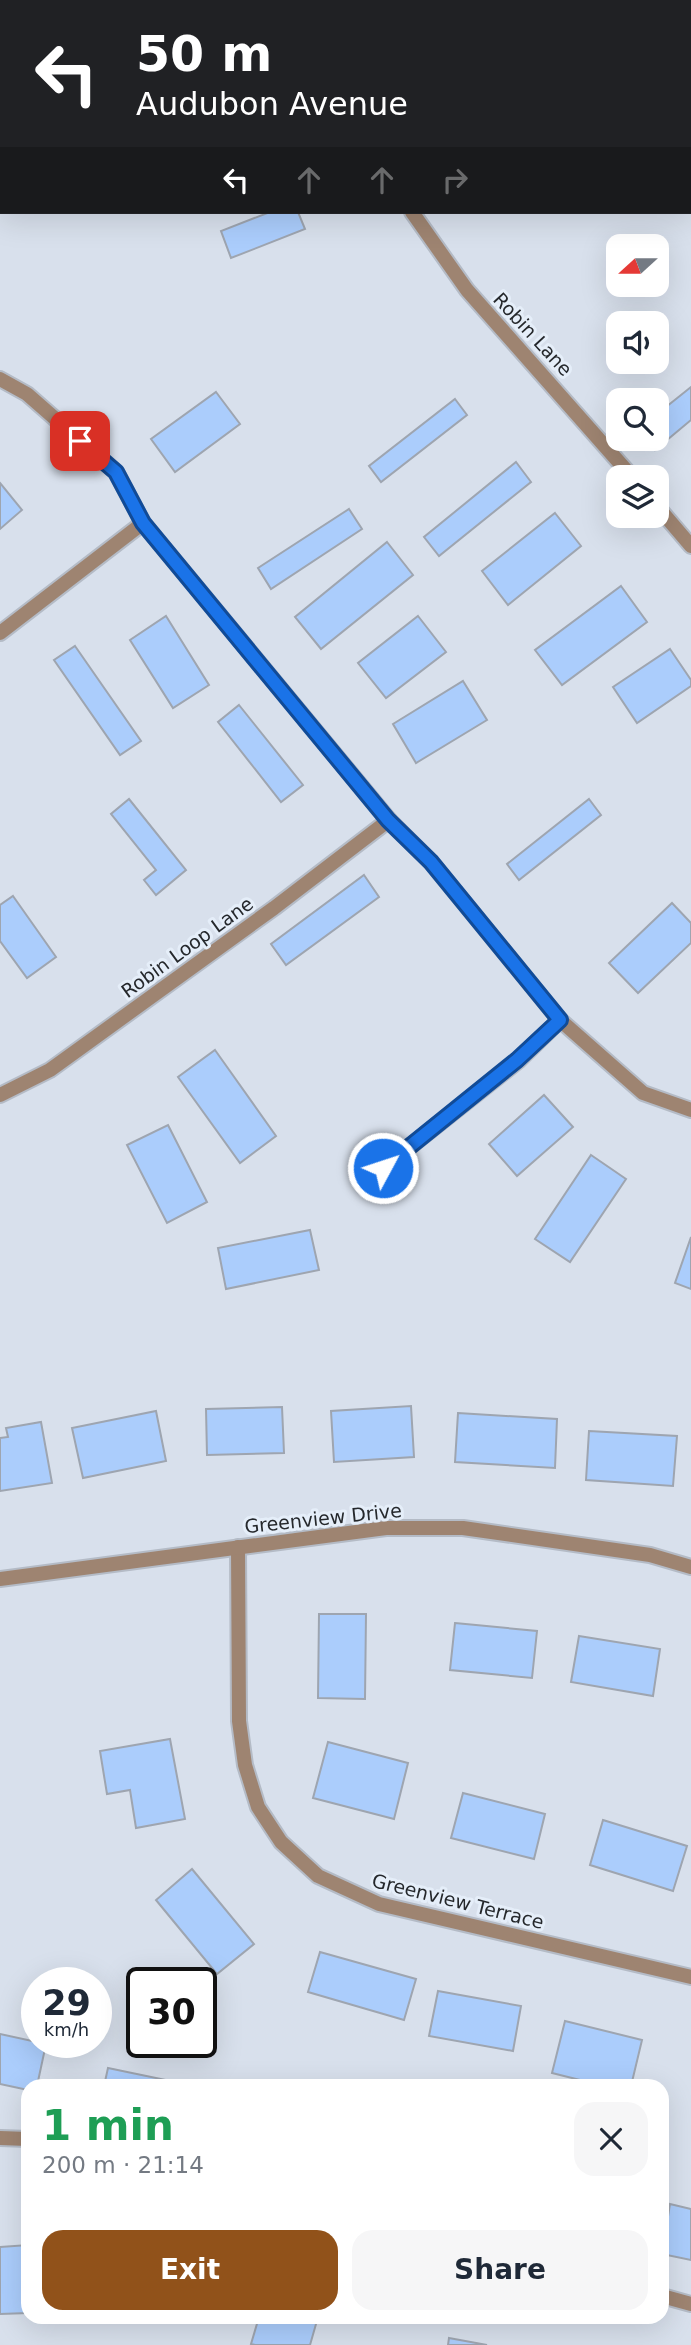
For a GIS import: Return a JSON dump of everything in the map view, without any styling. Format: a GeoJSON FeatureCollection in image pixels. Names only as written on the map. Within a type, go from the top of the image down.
{"type":"FeatureCollection","features":[{"type":"Feature","properties":{"kind":"street","name":"Robin Lane"},"geometry":{"type":"LineString","coordinates":[[413,214],[467,290],[622,465]]}},
{"type":"Feature","properties":{"kind":"street"},"geometry":{"type":"LineString","coordinates":[[0,379],[27,394],[116,472],[143,523],[388,820],[431,862],[560,1020],[643,1093],[691,1110]]}},
{"type":"Feature","properties":{"kind":"street"},"geometry":{"type":"LineString","coordinates":[[669,520],[691,546]]}},
{"type":"Feature","properties":{"kind":"street"},"geometry":{"type":"LineString","coordinates":[[0,633],[143,523]]}},
{"type":"Feature","properties":{"kind":"street","name":"Robin Loop Lane"},"geometry":{"type":"LineString","coordinates":[[0,1095],[50,1070],[274,908],[388,820]]}},
{"type":"Feature","properties":{"kind":"street"},"geometry":{"type":"LineString","coordinates":[[383,1168],[517,1060],[560,1020]]}},
{"type":"Feature","properties":{"kind":"street","name":"Greenview Drive"},"geometry":{"type":"LineString","coordinates":[[0,1579],[386,1528],[463,1528],[650,1555],[691,1567]]}},
{"type":"Feature","properties":{"kind":"street","name":"Greenview Terrace"},"geometry":{"type":"LineString","coordinates":[[238,1547],[240,1732],[258,1807],[281,1842],[318,1876],[379,1904],[691,1978]]}},
{"type":"Feature","properties":{"kind":"street"},"geometry":{"type":"LineString","coordinates":[[0,2138],[21,2139]]}},
{"type":"Feature","properties":{"kind":"street"},"geometry":{"type":"LineString","coordinates":[[669,2298],[691,2304]]}},
{"type":"Feature","properties":{"kind":"building"},"geometry":{"type":"Polygon","coordinates":[[[265,214],[299,214],[305,229],[231,258],[221,231],[265,214]]]}},
{"type":"Feature","properties":{"kind":"building"},"geometry":{"type":"Polygon","coordinates":[[[691,387],[691,420],[669,438],[669,405],[691,387]]]}},
{"type":"Feature","properties":{"kind":"building"},"geometry":{"type":"Polygon","coordinates":[[[216,392],[240,424],[175,472],[151,439],[216,392]]]}},
{"type":"Feature","properties":{"kind":"building"},"geometry":{"type":"Polygon","coordinates":[[[455,399],[467,415],[381,482],[369,466],[455,399]]]}},
{"type":"Feature","properties":{"kind":"building"},"geometry":{"type":"Polygon","coordinates":[[[516,462],[531,482],[439,556],[424,537],[516,462]]]}},
{"type":"Feature","properties":{"kind":"building"},"geometry":{"type":"Polygon","coordinates":[[[0,483],[22,510],[0,529],[0,483]]]}},
{"type":"Feature","properties":{"kind":"building"},"geometry":{"type":"Polygon","coordinates":[[[349,509],[362,529],[271,589],[258,568],[349,509]]]}},
{"type":"Feature","properties":{"kind":"building"},"geometry":{"type":"Polygon","coordinates":[[[555,513],[581,546],[508,605],[482,571],[555,513]]]}},
{"type":"Feature","properties":{"kind":"building"},"geometry":{"type":"Polygon","coordinates":[[[387,542],[413,575],[321,649],[295,617],[387,542]]]}},
{"type":"Feature","properties":{"kind":"building"},"geometry":{"type":"Polygon","coordinates":[[[621,586],[647,622],[562,685],[535,650],[621,586]]]}},
{"type":"Feature","properties":{"kind":"building"},"geometry":{"type":"Polygon","coordinates":[[[166,616],[209,685],[173,708],[130,640],[166,616]]]}},
{"type":"Feature","properties":{"kind":"building"},"geometry":{"type":"Polygon","coordinates":[[[418,616],[446,652],[386,698],[358,663],[418,616]]]}},
{"type":"Feature","properties":{"kind":"building"},"geometry":{"type":"Polygon","coordinates":[[[75,646],[141,741],[120,755],[54,660],[75,646]]]}},
{"type":"Feature","properties":{"kind":"building"},"geometry":{"type":"Polygon","coordinates":[[[670,649],[691,680],[691,686],[637,723],[613,687],[670,649]]]}},
{"type":"Feature","properties":{"kind":"building"},"geometry":{"type":"Polygon","coordinates":[[[463,681],[487,720],[416,763],[393,724],[463,681]]]}},
{"type":"Feature","properties":{"kind":"building"},"geometry":{"type":"Polygon","coordinates":[[[239,705],[303,785],[281,802],[218,722],[239,705]]]}},
{"type":"Feature","properties":{"kind":"building"},"geometry":{"type":"Polygon","coordinates":[[[129,799],[186,870],[156,895],[144,880],[156,870],[111,814],[129,799]]]}},
{"type":"Feature","properties":{"kind":"building"},"geometry":{"type":"Polygon","coordinates":[[[589,799],[601,815],[519,880],[507,864],[589,799]]]}},
{"type":"Feature","properties":{"kind":"building"},"geometry":{"type":"Polygon","coordinates":[[[364,875],[379,897],[286,965],[271,944],[364,875]]]}},
{"type":"Feature","properties":{"kind":"building"},"geometry":{"type":"Polygon","coordinates":[[[13,896],[56,957],[27,978],[0,941],[0,905],[13,896]]]}},
{"type":"Feature","properties":{"kind":"building"},"geometry":{"type":"Polygon","coordinates":[[[672,903],[691,923],[691,943],[638,993],[609,963],[672,903]]]}},
{"type":"Feature","properties":{"kind":"building"},"geometry":{"type":"Polygon","coordinates":[[[215,1050],[276,1136],[240,1163],[178,1077],[215,1050]]]}},
{"type":"Feature","properties":{"kind":"building"},"geometry":{"type":"Polygon","coordinates":[[[544,1095],[573,1127],[517,1176],[489,1144],[544,1095]]]}},
{"type":"Feature","properties":{"kind":"building"},"geometry":{"type":"Polygon","coordinates":[[[168,1125],[207,1202],[167,1223],[127,1145],[168,1125]]]}},
{"type":"Feature","properties":{"kind":"building"},"geometry":{"type":"Polygon","coordinates":[[[591,1155],[626,1179],[570,1262],[535,1239],[591,1155]]]}},
{"type":"Feature","properties":{"kind":"building"},"geometry":{"type":"Polygon","coordinates":[[[310,1230],[319,1270],[226,1289],[218,1248],[310,1230]]]}},
{"type":"Feature","properties":{"kind":"building"},"geometry":{"type":"Polygon","coordinates":[[[691,1237],[691,1289],[675,1283],[691,1237]]]}},
{"type":"Feature","properties":{"kind":"building"},"geometry":{"type":"Polygon","coordinates":[[[411,1406],[414,1457],[334,1462],[331,1411],[411,1406]]]}},
{"type":"Feature","properties":{"kind":"building"},"geometry":{"type":"Polygon","coordinates":[[[282,1407],[284,1453],[207,1455],[206,1409],[282,1407]]]}},
{"type":"Feature","properties":{"kind":"building"},"geometry":{"type":"Polygon","coordinates":[[[156,1411],[166,1461],[83,1478],[72,1428],[156,1411]]]}},
{"type":"Feature","properties":{"kind":"building"},"geometry":{"type":"Polygon","coordinates":[[[458,1413],[557,1419],[555,1468],[455,1462],[458,1413]]]}},
{"type":"Feature","properties":{"kind":"building"},"geometry":{"type":"Polygon","coordinates":[[[41,1422],[52,1483],[0,1491],[0,1438],[8,1437],[6,1428],[41,1422]]]}},
{"type":"Feature","properties":{"kind":"building"},"geometry":{"type":"Polygon","coordinates":[[[589,1431],[677,1436],[673,1486],[586,1480],[589,1431]]]}},
{"type":"Feature","properties":{"kind":"building"},"geometry":{"type":"Polygon","coordinates":[[[319,1614],[366,1614],[365,1699],[318,1698],[319,1614]]]}},
{"type":"Feature","properties":{"kind":"building"},"geometry":{"type":"Polygon","coordinates":[[[455,1623],[537,1631],[532,1678],[450,1670],[455,1623]]]}},
{"type":"Feature","properties":{"kind":"building"},"geometry":{"type":"Polygon","coordinates":[[[579,1636],[660,1649],[653,1696],[571,1682],[579,1636]]]}},
{"type":"Feature","properties":{"kind":"building"},"geometry":{"type":"Polygon","coordinates":[[[170,1739],[185,1819],[136,1828],[130,1790],[107,1794],[100,1751],[170,1739]]]}},
{"type":"Feature","properties":{"kind":"building"},"geometry":{"type":"Polygon","coordinates":[[[328,1742],[408,1763],[394,1819],[313,1798],[328,1742]]]}},
{"type":"Feature","properties":{"kind":"building"},"geometry":{"type":"Polygon","coordinates":[[[463,1793],[545,1814],[534,1859],[451,1838],[463,1793]]]}},
{"type":"Feature","properties":{"kind":"building"},"geometry":{"type":"Polygon","coordinates":[[[603,1820],[687,1846],[673,1891],[590,1865],[603,1820]]]}},
{"type":"Feature","properties":{"kind":"building"},"geometry":{"type":"Polygon","coordinates":[[[192,1869],[254,1944],[217,1974],[217,1967],[211,1967],[156,1900],[192,1869]]]}},
{"type":"Feature","properties":{"kind":"building"},"geometry":{"type":"Polygon","coordinates":[[[320,1952],[416,1979],[404,2020],[308,1992],[320,1952]]]}},
{"type":"Feature","properties":{"kind":"building"},"geometry":{"type":"Polygon","coordinates":[[[438,1991],[521,2006],[513,2051],[429,2036],[438,1991]]]}},
{"type":"Feature","properties":{"kind":"building"},"geometry":{"type":"Polygon","coordinates":[[[565,2021],[642,2040],[633,2079],[576,2079],[552,2073],[565,2021]]]}},
{"type":"Feature","properties":{"kind":"building"},"geometry":{"type":"Polygon","coordinates":[[[0,2034],[21,2039],[21,2058],[43,2058],[38,2079],[21,2079],[21,2088],[0,2084],[0,2034]]]}},
{"type":"Feature","properties":{"kind":"building"},"geometry":{"type":"Polygon","coordinates":[[[108,2068],[161,2079],[106,2079],[108,2068]]]}},
{"type":"Feature","properties":{"kind":"building"},"geometry":{"type":"Polygon","coordinates":[[[670,2204],[691,2209],[691,2260],[669,2255],[670,2204]]]}},
{"type":"Feature","properties":{"kind":"building"},"geometry":{"type":"Polygon","coordinates":[[[21,2246],[21,2313],[0,2314],[0,2247],[21,2246]]]}},
{"type":"Feature","properties":{"kind":"building"},"geometry":{"type":"Polygon","coordinates":[[[257,2324],[316,2324],[310,2345],[251,2344],[257,2324]]]}},
{"type":"Feature","properties":{"kind":"building"},"geometry":{"type":"Polygon","coordinates":[[[449,2338],[487,2345],[448,2345],[449,2338]]]}},
{"type":"Feature","properties":{"kind":"route"},"geometry":{"type":"LineString","coordinates":[[80,441],[116,472],[143,523],[388,820],[431,862],[560,1020],[517,1060],[383,1168]]}}]}
